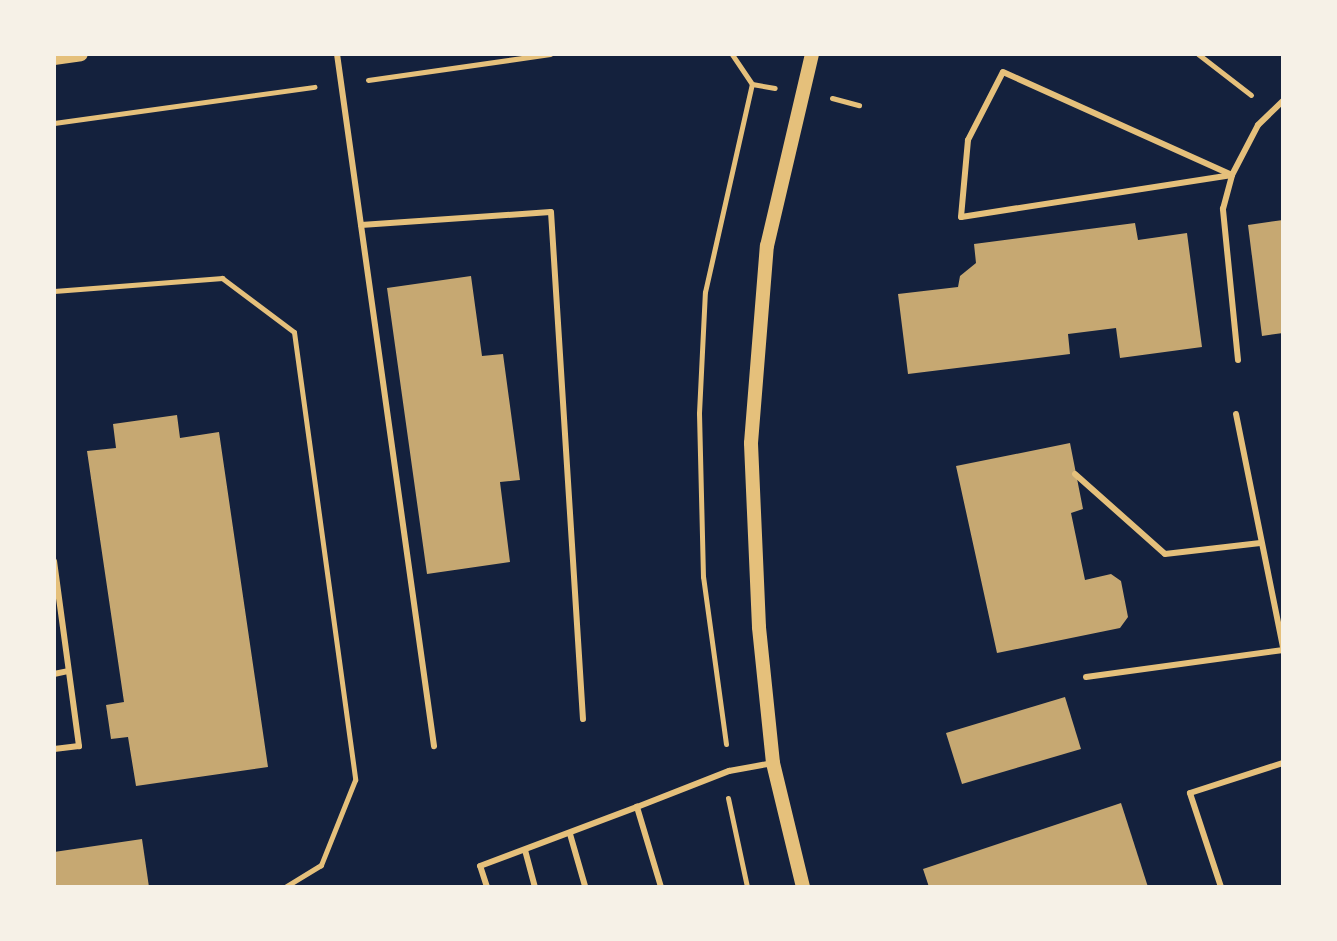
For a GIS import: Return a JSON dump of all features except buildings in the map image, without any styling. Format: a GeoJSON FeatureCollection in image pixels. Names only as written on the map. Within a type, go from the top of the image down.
{"type":"FeatureCollection","features":[{"type":"Feature","properties":{"kind":"street"},"geometry":{"type":"LineString","coordinates":[[54,58],[81,54]]}},
{"type":"Feature","properties":{"kind":"street"},"geometry":{"type":"LineString","coordinates":[[803,887],[773,763],[752,524],[756,338],[767,246],[812,54]]}},
{"type":"Feature","properties":{"kind":"lane"},"geometry":{"type":"LineString","coordinates":[[337,54],[434,746]]}},
{"type":"Feature","properties":{"kind":"lane"},"geometry":{"type":"LineString","coordinates":[[1003,72],[1232,175],[961,217],[968,140],[1003,72]]}},
{"type":"Feature","properties":{"kind":"lane"},"geometry":{"type":"LineString","coordinates":[[1238,360],[1223,209],[1232,175],[1270,113],[1283,101]]}},
{"type":"Feature","properties":{"kind":"lane"},"geometry":{"type":"LineString","coordinates":[[361,225],[551,212],[583,719]]}},
{"type":"Feature","properties":{"kind":"lane"},"geometry":{"type":"LineString","coordinates":[[1086,677],[1283,649],[1236,414]]}},
{"type":"Feature","properties":{"kind":"lane"},"geometry":{"type":"LineString","coordinates":[[1075,474],[1165,554],[1260,543]]}},
{"type":"Feature","properties":{"kind":"lane"},"geometry":{"type":"LineString","coordinates":[[54,561],[79,746],[54,749]]}},
{"type":"Feature","properties":{"kind":"lane"},"geometry":{"type":"LineString","coordinates":[[54,674],[68,671]]}},
{"type":"Feature","properties":{"kind":"lane"},"geometry":{"type":"LineString","coordinates":[[487,887],[480,866],[729,771],[773,763]]}},
{"type":"Feature","properties":{"kind":"lane"},"geometry":{"type":"LineString","coordinates":[[1221,887],[1190,793],[1283,763]]}},
{"type":"Feature","properties":{"kind":"lane"},"geometry":{"type":"LineString","coordinates":[[637,807],[661,887]]}},
{"type":"Feature","properties":{"kind":"lane"},"geometry":{"type":"LineString","coordinates":[[570,834],[585,886]]}},
{"type":"Feature","properties":{"kind":"lane"},"geometry":{"type":"LineString","coordinates":[[525,850],[535,887]]}},
{"type":"Feature","properties":{"kind":"path"},"geometry":{"type":"LineString","coordinates":[[54,123],[550,54]]}},
{"type":"Feature","properties":{"kind":"path"},"geometry":{"type":"LineString","coordinates":[[732,54],[752,84],[705,292],[699,413],[703,577],[729,771],[728,803],[747,887]]}},
{"type":"Feature","properties":{"kind":"path"},"geometry":{"type":"LineString","coordinates":[[1198,54],[1270,113]]}},
{"type":"Feature","properties":{"kind":"path"},"geometry":{"type":"LineString","coordinates":[[54,291],[222,278],[294,332],[355,780],[321,865],[285,887]]}}]}
